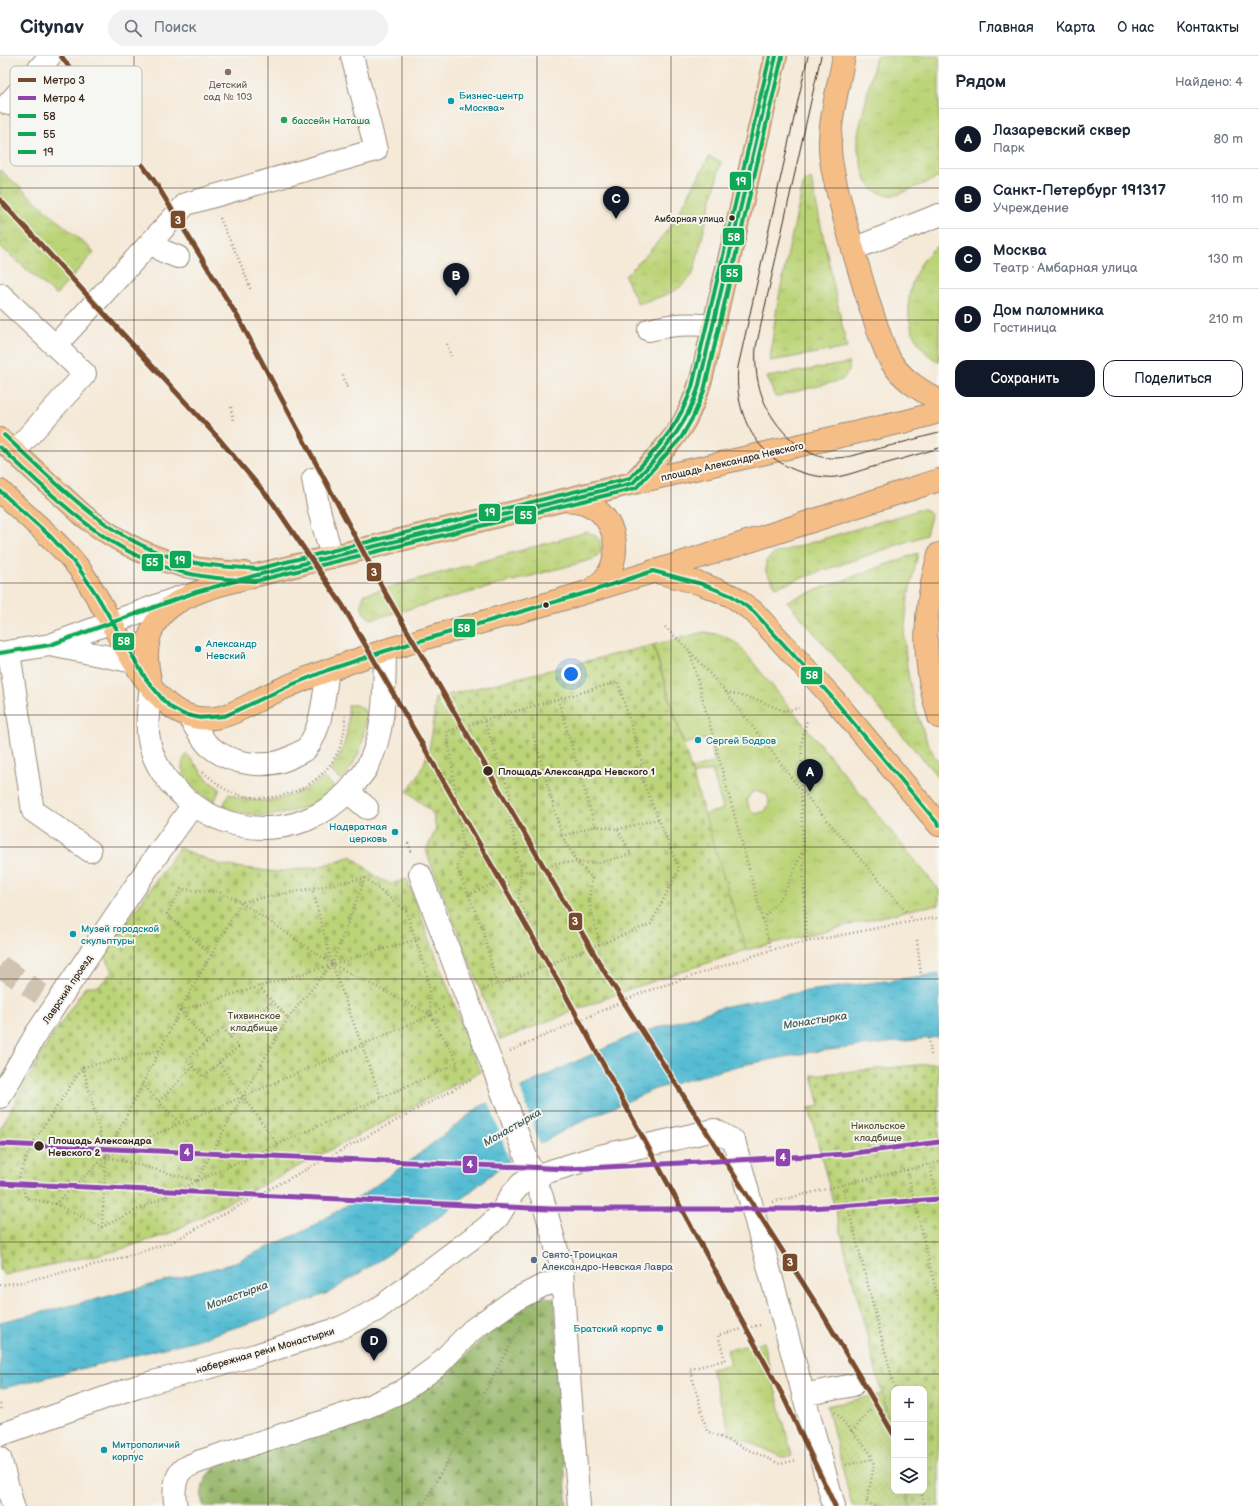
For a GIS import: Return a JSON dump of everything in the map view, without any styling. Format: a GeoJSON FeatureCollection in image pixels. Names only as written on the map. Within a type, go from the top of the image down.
{"type":"FeatureCollection","features":[{"type":"Feature","properties":{"kind":"main road"},"geometry":{"type":"LineString","coordinates":[[633,483],[665,448],[681,427],[693,404],[702,376],[714,326],[776,56]]}},
{"type":"Feature","properties":{"kind":"main road"},"geometry":{"type":"LineString","coordinates":[[844,56],[835,102],[830,148],[831,166],[853,249],[866,295],[884,348],[892,363],[904,378],[939,401]]}},
{"type":"Feature","properties":{"kind":"main road","name":"площадь Александра Невского"},"geometry":{"type":"LineString","coordinates":[[939,412],[907,421],[633,483],[257,575],[196,592],[170,607],[154,626],[146,649],[146,661],[151,685],[167,704],[188,716],[200,718],[225,716],[269,695],[328,670],[385,651],[589,592],[939,480]]}},
{"type":"Feature","properties":{"kind":"main road"},"geometry":{"type":"LineString","coordinates":[[7,445],[84,516],[126,544],[169,562],[195,568],[257,575]]}},
{"type":"Feature","properties":{"kind":"main road"},"geometry":{"type":"LineString","coordinates":[[0,491],[55,542],[76,565],[92,588],[134,662],[151,685]]}},
{"type":"Feature","properties":{"kind":"main road"},"geometry":{"type":"LineString","coordinates":[[563,500],[582,502],[591,506],[605,519],[614,536],[615,555],[613,564],[603,581],[589,592]]}},
{"type":"Feature","properties":{"kind":"main road"},"geometry":{"type":"LineString","coordinates":[[939,554],[929,601],[925,638],[927,668],[939,717]]}},
{"type":"Feature","properties":{"kind":"main road"},"geometry":{"type":"LineString","coordinates":[[653,571],[702,584],[732,596],[754,612],[830,695],[939,825]]}},
{"type":"Feature","properties":{"kind":"street"},"geometry":{"type":"LineString","coordinates":[[41,66],[50,56]]}},
{"type":"Feature","properties":{"kind":"street"},"geometry":{"type":"LineString","coordinates":[[55,346],[186,204],[376,150],[352,56]]}},
{"type":"Feature","properties":{"kind":"street"},"geometry":{"type":"LineString","coordinates":[[853,249],[939,215]]}},
{"type":"Feature","properties":{"kind":"street"},"geometry":{"type":"LineString","coordinates":[[152,242],[163,251],[178,257]]}},
{"type":"Feature","properties":{"kind":"street"},"geometry":{"type":"LineString","coordinates":[[0,294],[85,374],[7,445]]}},
{"type":"Feature","properties":{"kind":"street"},"geometry":{"type":"LineString","coordinates":[[649,330],[682,324],[714,326]]}},
{"type":"Feature","properties":{"kind":"street"},"geometry":{"type":"LineString","coordinates":[[313,479],[319,510],[332,557]]}},
{"type":"Feature","properties":{"kind":"street"},"geometry":{"type":"LineString","coordinates":[[90,851],[33,811],[4,652],[50,645],[196,592]]}},
{"type":"Feature","properties":{"kind":"street"},"geometry":{"type":"LineString","coordinates":[[50,645],[134,662]]}},
{"type":"Feature","properties":{"kind":"street","name":"площадь Александра Невского"},"geometry":{"type":"LineString","coordinates":[[151,685],[146,724],[150,746],[160,768],[174,788],[193,805],[212,817],[225,822],[262,828],[280,827],[314,818],[328,810],[348,792],[367,768],[381,728],[384,696],[385,651]]}},
{"type":"Feature","properties":{"kind":"street"},"geometry":{"type":"LineString","coordinates":[[188,716],[208,745],[223,755],[243,763],[266,764],[289,759],[305,749],[315,733],[321,710],[328,670]]}},
{"type":"Feature","properties":{"kind":"street"},"geometry":{"type":"LineString","coordinates":[[348,792],[367,808]]}},
{"type":"Feature","properties":{"kind":"street","name":"Лаврский проезд"},"geometry":{"type":"LineString","coordinates":[[0,1097],[36,1034],[49,999],[147,869],[193,805]]}},
{"type":"Feature","properties":{"kind":"street"},"geometry":{"type":"LineString","coordinates":[[420,874],[487,1069],[530,1166],[542,1197],[562,1268],[579,1506]]}},
{"type":"Feature","properties":{"kind":"street","name":"набережная реки Монастырки"},"geometry":{"type":"LineString","coordinates":[[0,1435],[138,1386],[256,1355],[340,1328],[375,1311],[487,1228],[498,1217],[512,1194],[522,1184],[530,1166],[600,1156],[714,1130],[734,1141],[834,1506]]}},
{"type":"Feature","properties":{"kind":"street"},"geometry":{"type":"LineString","coordinates":[[176,1506],[174,1499],[175,1483],[183,1469],[198,1462],[365,1408],[403,1391],[436,1367],[472,1330],[513,1301],[542,1286],[552,1283],[562,1283]]}},
{"type":"Feature","properties":{"kind":"street"},"geometry":{"type":"LineString","coordinates":[[803,1395],[853,1385]]}},
{"type":"Feature","properties":{"kind":"street"},"geometry":{"type":"LineString","coordinates":[[0,1458],[13,1506]]}},
{"type":"Feature","properties":{"kind":"path"},"geometry":{"type":"LineString","coordinates":[[212,197],[251,291]]}},
{"type":"Feature","properties":{"kind":"path"},"geometry":{"type":"LineString","coordinates":[[447,344],[451,356]]}},
{"type":"Feature","properties":{"kind":"path"},"geometry":{"type":"LineString","coordinates":[[343,375],[347,388]]}},
{"type":"Feature","properties":{"kind":"path"},"geometry":{"type":"LineString","coordinates":[[231,407],[233,422]]}},
{"type":"Feature","properties":{"kind":"path"},"geometry":{"type":"LineString","coordinates":[[200,417],[202,428]]}},
{"type":"Feature","properties":{"kind":"path"},"geometry":{"type":"LineString","coordinates":[[665,627],[690,651],[726,692],[801,790],[914,922]]}},
{"type":"Feature","properties":{"kind":"path"},"geometry":{"type":"LineString","coordinates":[[690,651],[771,950]]}},
{"type":"Feature","properties":{"kind":"path"},"geometry":{"type":"LineString","coordinates":[[497,985],[482,927],[457,868],[463,846],[447,731],[618,682],[643,765],[630,769]]}},
{"type":"Feature","properties":{"kind":"path"},"geometry":{"type":"LineString","coordinates":[[726,692],[758,700],[784,711],[799,708]]}},
{"type":"Feature","properties":{"kind":"path"},"geometry":{"type":"LineString","coordinates":[[558,699],[595,826]]}},
{"type":"Feature","properties":{"kind":"path"},"geometry":{"type":"LineString","coordinates":[[806,942],[801,790],[802,741],[808,719]]}},
{"type":"Feature","properties":{"kind":"path"},"geometry":{"type":"LineString","coordinates":[[484,720],[510,794],[511,823],[521,871],[519,898],[547,965]]}},
{"type":"Feature","properties":{"kind":"path"},"geometry":{"type":"LineString","coordinates":[[534,737],[562,836],[577,862],[592,878],[590,901],[600,945]]}},
{"type":"Feature","properties":{"kind":"path"},"geometry":{"type":"LineString","coordinates":[[485,988],[497,985],[651,924],[679,869],[636,767]]}},
{"type":"Feature","properties":{"kind":"path"},"geometry":{"type":"LineString","coordinates":[[562,836],[595,826],[618,829],[658,819]]}},
{"type":"Feature","properties":{"kind":"path"},"geometry":{"type":"LineString","coordinates":[[468,895],[521,871],[538,872],[556,863],[599,863],[631,854],[618,829]]}},
{"type":"Feature","properties":{"kind":"path"},"geometry":{"type":"LineString","coordinates":[[763,920],[783,895],[802,850]]}},
{"type":"Feature","properties":{"kind":"path"},"geometry":{"type":"LineString","coordinates":[[106,1156],[180,1010],[241,902],[366,878]]}},
{"type":"Feature","properties":{"kind":"path"},"geometry":{"type":"LineString","coordinates":[[102,1227],[197,1181],[458,1063],[431,1015],[428,978],[406,911],[366,878]]}},
{"type":"Feature","properties":{"kind":"path"},"geometry":{"type":"LineString","coordinates":[[197,1181],[242,1097],[288,1018],[332,964],[366,878]]}},
{"type":"Feature","properties":{"kind":"path"},"geometry":{"type":"LineString","coordinates":[[312,888],[332,964],[381,1098]]}},
{"type":"Feature","properties":{"kind":"path"},"geometry":{"type":"LineString","coordinates":[[211,955],[167,914],[181,889],[219,892],[241,902],[332,964],[431,1015]]}},
{"type":"Feature","properties":{"kind":"path"},"geometry":{"type":"LineString","coordinates":[[0,1285],[22,1282],[118,1259],[172,1242],[503,1060],[510,1051],[644,992],[771,950],[934,918],[939,915]]}},
{"type":"Feature","properties":{"kind":"path"},"geometry":{"type":"LineString","coordinates":[[934,918],[939,919]]}},
{"type":"Feature","properties":{"kind":"path"},"geometry":{"type":"LineString","coordinates":[[180,1010],[428,936]]}},
{"type":"Feature","properties":{"kind":"path"},"geometry":{"type":"LineString","coordinates":[[917,940],[921,976]]}},
{"type":"Feature","properties":{"kind":"path"},"geometry":{"type":"LineString","coordinates":[[258,986],[288,1018]]}},
{"type":"Feature","properties":{"kind":"path"},"geometry":{"type":"LineString","coordinates":[[230,1037],[272,1002]]}},
{"type":"Feature","properties":{"kind":"path"},"geometry":{"type":"LineString","coordinates":[[55,1204],[106,1156],[431,1015],[448,1005]]}},
{"type":"Feature","properties":{"kind":"path"},"geometry":{"type":"LineString","coordinates":[[180,1010],[207,1042]]}},
{"type":"Feature","properties":{"kind":"path"},"geometry":{"type":"LineString","coordinates":[[223,1028],[238,1047],[203,1077],[186,1060],[207,1042],[223,1028]]}},
{"type":"Feature","properties":{"kind":"path"},"geometry":{"type":"LineString","coordinates":[[929,1038],[931,1055]]}},
{"type":"Feature","properties":{"kind":"path"},"geometry":{"type":"LineString","coordinates":[[102,1227],[55,1204],[26,1198],[19,1175],[34,1141],[83,1066],[160,1050]]}},
{"type":"Feature","properties":{"kind":"path"},"geometry":{"type":"LineString","coordinates":[[219,1063],[278,1145]]}},
{"type":"Feature","properties":{"kind":"path"},"geometry":{"type":"LineString","coordinates":[[83,1066],[106,1156],[102,1227]]}},
{"type":"Feature","properties":{"kind":"path"},"geometry":{"type":"LineString","coordinates":[[159,1101],[193,1067]]}},
{"type":"Feature","properties":{"kind":"path"},"geometry":{"type":"LineString","coordinates":[[142,1084],[181,1124]]}},
{"type":"Feature","properties":{"kind":"path"},"geometry":{"type":"LineString","coordinates":[[34,1141],[106,1156],[197,1181]]}},
{"type":"Feature","properties":{"kind":"path"},"geometry":{"type":"LineString","coordinates":[[753,1207],[939,1162]]}},
{"type":"Feature","properties":{"kind":"path"},"geometry":{"type":"LineString","coordinates":[[930,1164],[939,1212]]}},
{"type":"Feature","properties":{"kind":"path"},"geometry":{"type":"LineString","coordinates":[[906,1170],[939,1303]]}},
{"type":"Feature","properties":{"kind":"path"},"geometry":{"type":"LineString","coordinates":[[842,1185],[894,1386]]}},
{"type":"Feature","properties":{"kind":"path"},"geometry":{"type":"LineString","coordinates":[[423,1506],[524,1320]]}},
{"type":"Feature","properties":{"kind":"path"},"geometry":{"type":"LineString","coordinates":[[783,1320],[718,1335],[725,1360],[690,1369],[707,1431],[780,1464],[819,1454]]}},
{"type":"Feature","properties":{"kind":"path"},"geometry":{"type":"LineString","coordinates":[[852,1432],[872,1407]]}},
{"type":"Feature","properties":{"kind":"path"},"geometry":{"type":"LineString","coordinates":[[833,1411],[871,1454],[874,1466],[866,1506]]}},
{"type":"Feature","properties":{"kind":"path"},"geometry":{"type":"LineString","coordinates":[[922,1494],[925,1506]]}},
{"type":"Feature","properties":{"kind":"path"},"geometry":{"type":"LineString","coordinates":[[867,1502],[875,1506]]}},
{"type":"Feature","properties":{"kind":"green space"},"geometry":{"type":"Polygon","coordinates":[[[876,56],[939,56],[939,177],[897,195],[884,195],[873,190],[866,181],[858,150],[858,134],[876,56]]]}},
{"type":"Feature","properties":{"kind":"green space"},"geometry":{"type":"Polygon","coordinates":[[[709,157],[721,162],[693,274],[681,286],[668,294],[638,304],[625,276],[650,251],[674,222],[709,157]]]}},
{"type":"Feature","properties":{"kind":"green space"},"geometry":{"type":"Polygon","coordinates":[[[0,170],[94,252],[56,295],[0,246],[0,170]]]}},
{"type":"Feature","properties":{"kind":"green space"},"geometry":{"type":"Polygon","coordinates":[[[811,179],[847,348],[770,361],[772,338],[784,270],[804,180],[811,179]]]}},
{"type":"Feature","properties":{"kind":"green space"},"geometry":{"type":"Polygon","coordinates":[[[939,245],[939,362],[925,351],[915,338],[910,321],[909,304],[911,287],[917,271],[927,256],[939,245]]]}},
{"type":"Feature","properties":{"kind":"green space"},"geometry":{"type":"Polygon","coordinates":[[[849,363],[849,371],[842,380],[775,397],[767,377],[849,363]]]}},
{"type":"Feature","properties":{"kind":"green space"},"geometry":{"type":"Polygon","coordinates":[[[926,509],[931,515],[926,535],[776,587],[766,572],[766,561],[773,554],[926,509]]]}},
{"type":"Feature","properties":{"kind":"green space"},"geometry":{"type":"Polygon","coordinates":[[[587,532],[597,536],[601,544],[601,551],[594,559],[372,619],[363,612],[362,601],[365,594],[587,532]]]}},
{"type":"Feature","properties":{"kind":"green space"},"geometry":{"type":"Polygon","coordinates":[[[918,553],[908,597],[904,637],[907,668],[914,704],[927,742],[939,764],[938,777],[787,601],[918,553]]]}},
{"type":"Feature","properties":{"kind":"green space"},"geometry":{"type":"Polygon","coordinates":[[[704,632],[722,635],[738,644],[939,890],[939,905],[918,908],[746,950],[704,815],[723,809],[712,770],[692,775],[691,769],[715,762],[708,738],[684,744],[653,645],[704,632]],[[760,791],[752,792],[747,800],[749,808],[756,814],[765,811],[769,804],[768,796],[760,791]]]}},
{"type":"Feature","properties":{"kind":"green space"},"geometry":{"type":"Polygon","coordinates":[[[653,645],[746,950],[627,990],[500,1040],[426,851],[436,829],[433,813],[407,791],[413,784],[424,763],[430,745],[435,698],[653,645]]]}},
{"type":"Feature","properties":{"kind":"green space"},"geometry":{"type":"Polygon","coordinates":[[[348,705],[355,705],[363,708],[367,716],[361,748],[352,766],[342,780],[330,771],[340,755],[345,740],[348,723],[348,705]]]}},
{"type":"Feature","properties":{"kind":"green space"},"geometry":{"type":"Polygon","coordinates":[[[187,754],[209,781],[220,789],[214,802],[194,788],[184,776],[182,769],[183,762],[187,754]]]}},
{"type":"Feature","properties":{"kind":"green space"},"geometry":{"type":"Polygon","coordinates":[[[323,778],[335,787],[317,801],[295,811],[283,814],[259,815],[246,814],[223,806],[229,794],[254,800],[266,801],[278,799],[301,791],[323,778]]]}},
{"type":"Feature","properties":{"kind":"green space","name":"Тихвинское кладбище"},"geometry":{"type":"Polygon","coordinates":[[[179,848],[221,865],[276,872],[318,867],[352,856],[378,878],[391,884],[407,879],[480,1072],[168,1234],[115,1251],[4,1275],[0,1270],[0,1129],[49,1041],[86,986],[99,986],[113,971],[104,955],[179,848]]]}},
{"type":"Feature","properties":{"kind":"green space","name":"Никольское кладбище"},"geometry":{"type":"Polygon","coordinates":[[[939,1063],[939,1506],[910,1506],[907,1494],[927,1494],[927,1386],[891,1386],[891,1429],[809,1108],[820,1106],[812,1075],[939,1063]]]}},
{"type":"Feature","properties":{"kind":"green space"},"geometry":{"type":"Polygon","coordinates":[[[538,1297],[556,1298],[555,1306],[567,1506],[203,1506],[203,1484],[207,1476],[214,1468],[223,1463],[419,1393],[453,1368],[492,1329],[538,1297]]]}},
{"type":"Feature","properties":{"kind":"green space"},"geometry":{"type":"Polygon","coordinates":[[[763,1342],[792,1455],[791,1457],[783,1457],[730,1434],[711,1369],[731,1364],[727,1350],[763,1342]]]}},
{"type":"Feature","properties":{"kind":"green space"},"geometry":{"type":"Polygon","coordinates":[[[882,1394],[891,1429],[891,1494],[907,1494],[910,1506],[852,1506],[827,1406],[882,1394]]]}},
{"type":"Feature","properties":{"kind":"water","name":"Монастырка"},"geometry":{"type":"Polygon","coordinates":[[[939,974],[939,1037],[812,1052],[737,1066],[655,1089],[574,1125],[505,1163],[447,1211],[386,1256],[330,1292],[265,1318],[196,1340],[0,1389],[0,1322],[94,1300],[231,1264],[308,1229],[360,1197],[419,1154],[479,1107],[631,1036],[727,1006],[807,991],[939,974]]]}},
{"type":"Feature","properties":{"kind":"pier"},"geometry":{"type":"Polygon","coordinates":[[[519,1085],[540,1146],[510,1162],[488,1100],[519,1085]]]}},
{"type":"Feature","properties":{"kind":"tunnel"},"geometry":{"type":"LineString","coordinates":[[0,966],[41,994]]}},
{"type":"Feature","properties":{"kind":"tram line"},"geometry":{"type":"LineString","coordinates":[[808,56],[738,367],[738,388],[741,407],[748,425],[757,441],[770,455],[785,466],[804,473],[825,477],[841,476],[939,448]]}},
{"type":"Feature","properties":{"kind":"tram line"},"geometry":{"type":"LineString","coordinates":[[821,56],[756,347],[757,376],[764,402],[778,426],[799,446],[814,454],[826,458],[848,457],[939,433]]}},
{"type":"Feature","properties":{"kind":"metro line","name":"3"},"geometry":{"type":"LineString","coordinates":[[61,56],[68,66]]}},
{"type":"Feature","properties":{"kind":"metro line","name":"3"},"geometry":{"type":"LineString","coordinates":[[142,165],[155,182],[239,319],[382,587],[604,971],[822,1313],[891,1430]]}},
{"type":"Feature","properties":{"kind":"metro line","name":"3"},"geometry":{"type":"LineString","coordinates":[[0,200],[220,440],[273,503],[343,606],[558,981],[783,1396],[835,1506]]}},
{"type":"Feature","properties":{"kind":"metro line","name":"4"},"geometry":{"type":"LineString","coordinates":[[0,1144],[569,1169],[847,1154],[939,1142]]}},
{"type":"Feature","properties":{"kind":"metro line","name":"4"},"geometry":{"type":"LineString","coordinates":[[0,1183],[551,1209],[796,1209],[939,1199]]}},
{"type":"Feature","properties":{"kind":"transit line","name":"19"},"geometry":{"type":"LineString","coordinates":[[4,435],[64,491],[107,525],[130,539],[155,551],[181,560],[209,565],[257,569],[630,478],[674,426],[692,387],[770,56]]}},
{"type":"Feature","properties":{"kind":"transit line","name":"58"},"geometry":{"type":"LineString","coordinates":[[0,653],[50,645],[196,592],[257,575],[633,483],[663,450],[679,429],[698,389],[776,56]]}},
{"type":"Feature","properties":{"kind":"transit line","name":"55"},"geometry":{"type":"LineString","coordinates":[[0,447],[61,503],[104,536],[127,550],[152,562],[178,571],[217,578],[256,581],[636,488],[681,438],[693,417],[704,391],[782,57]]}},
{"type":"Feature","properties":{"kind":"transit line","name":"58"},"geometry":{"type":"LineString","coordinates":[[0,491],[51,537],[78,567],[96,594],[146,679],[164,701],[172,708],[183,714],[200,718],[225,716],[291,685],[328,670],[385,651],[589,592],[653,571],[702,584],[732,596],[754,612],[830,695],[939,825]]}},
{"type":"Feature","properties":{"kind":"place","name":"Детский сад № 103"},"geometry":{"type":"Point","coordinates":[228,72]}},
{"type":"Feature","properties":{"kind":"place","name":"Бизнес-центр «Москва»"},"geometry":{"type":"Point","coordinates":[451,101]}},
{"type":"Feature","properties":{"kind":"place","name":"бассейн Наташа"},"geometry":{"type":"Point","coordinates":[284,120]}},
{"type":"Feature","properties":{"kind":"place","name":"Амбарная улица"},"geometry":{"type":"Point","coordinates":[732,218]}},
{"type":"Feature","properties":{"kind":"place","name":"Москва"},"geometry":{"type":"Point","coordinates":[616,219]}},
{"type":"Feature","properties":{"kind":"place","name":"Санкт-Петербург 191317"},"geometry":{"type":"Point","coordinates":[456,296]}},
{"type":"Feature","properties":{"kind":"place","name":"Александр Невский"},"geometry":{"type":"Point","coordinates":[198,649]}},
{"type":"Feature","properties":{"kind":"place","name":"Сергей Бодров"},"geometry":{"type":"Point","coordinates":[698,740]}},
{"type":"Feature","properties":{"kind":"place","name":"Площадь Александра Невского 1"},"geometry":{"type":"Point","coordinates":[488,771]}},
{"type":"Feature","properties":{"kind":"place","name":"Лазаревский сквер"},"geometry":{"type":"Point","coordinates":[810,792]}},
{"type":"Feature","properties":{"kind":"place","name":"Надвратная церковь"},"geometry":{"type":"Point","coordinates":[395,832]}},
{"type":"Feature","properties":{"kind":"place","name":"Музей городской скульптуры"},"geometry":{"type":"Point","coordinates":[73,934]}},
{"type":"Feature","properties":{"kind":"place","name":"Площадь Александра Невского 2"},"geometry":{"type":"Point","coordinates":[39,1146]}},
{"type":"Feature","properties":{"kind":"place","name":"Свято-Троицкая Александро-Невская Лавра"},"geometry":{"type":"Point","coordinates":[534,1260]}},
{"type":"Feature","properties":{"kind":"place","name":"Братский корпус"},"geometry":{"type":"Point","coordinates":[660,1328]}},
{"type":"Feature","properties":{"kind":"place","name":"Дом паломника"},"geometry":{"type":"Point","coordinates":[374,1361]}},
{"type":"Feature","properties":{"kind":"place","name":"Митрополичий корпус"},"geometry":{"type":"Point","coordinates":[104,1450]}}]}
